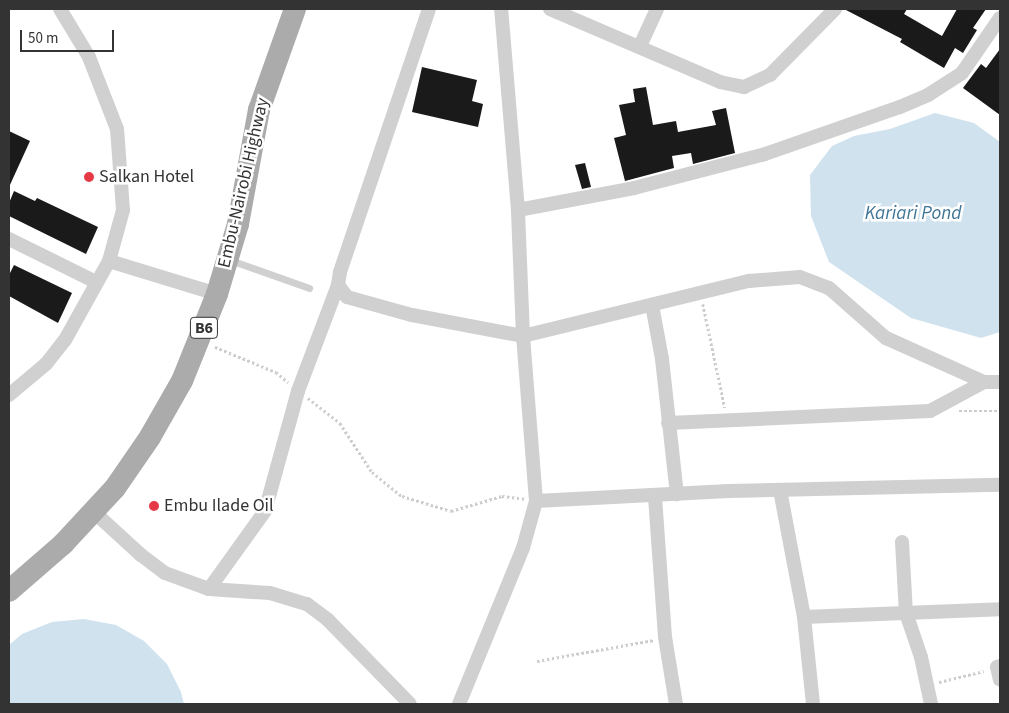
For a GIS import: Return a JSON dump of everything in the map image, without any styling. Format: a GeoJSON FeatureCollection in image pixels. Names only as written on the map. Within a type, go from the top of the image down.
{"type":"FeatureCollection","features":[{"type":"Feature","properties":{"kind":"main road","name":"Embu-Nairobi Highway"},"geometry":{"type":"LineString","coordinates":[[9,591],[63,544],[116,488],[150,437],[200,341],[217,294],[238,224],[259,110],[295,9]]}},
{"type":"Feature","properties":{"kind":"street"},"geometry":{"type":"LineString","coordinates":[[9,396],[46,364],[65,340],[109,261],[123,210],[118,128],[89,57],[60,9]]}},
{"type":"Feature","properties":{"kind":"street"},"geometry":{"type":"LineString","coordinates":[[209,589],[265,511],[298,391],[338,285],[340,272],[429,9]]}},
{"type":"Feature","properties":{"kind":"street"},"geometry":{"type":"LineString","coordinates":[[460,704],[523,548],[536,501],[523,336],[518,210],[501,9]]}},
{"type":"Feature","properties":{"kind":"street"},"geometry":{"type":"LineString","coordinates":[[550,9],[640,46],[720,82],[744,87],[770,75],[834,9]]}},
{"type":"Feature","properties":{"kind":"street"},"geometry":{"type":"LineString","coordinates":[[640,46],[657,9]]}},
{"type":"Feature","properties":{"kind":"street"},"geometry":{"type":"LineString","coordinates":[[518,210],[634,188],[765,154],[900,107],[928,95],[962,73],[1000,18]]}},
{"type":"Feature","properties":{"kind":"street"},"geometry":{"type":"LineString","coordinates":[[9,239],[96,282]]}},
{"type":"Feature","properties":{"kind":"street"},"geometry":{"type":"LineString","coordinates":[[109,261],[217,294]]}},
{"type":"Feature","properties":{"kind":"street"},"geometry":{"type":"LineString","coordinates":[[338,285],[347,297],[412,316],[523,336],[701,292],[779,276],[813,281],[829,288],[886,338],[984,382],[1000,382]]}},
{"type":"Feature","properties":{"kind":"street"},"geometry":{"type":"LineString","coordinates":[[652,305],[676,494]]}},
{"type":"Feature","properties":{"kind":"street"},"geometry":{"type":"LineString","coordinates":[[668,423],[728,422],[850,412],[930,410],[984,382]]}},
{"type":"Feature","properties":{"kind":"street"},"geometry":{"type":"LineString","coordinates":[[536,501],[780,490],[1000,486]]}},
{"type":"Feature","properties":{"kind":"street"},"geometry":{"type":"LineString","coordinates":[[780,490],[804,617],[813,704]]}},
{"type":"Feature","properties":{"kind":"street"},"geometry":{"type":"LineString","coordinates":[[655,497],[665,638],[676,704]]}},
{"type":"Feature","properties":{"kind":"street"},"geometry":{"type":"LineString","coordinates":[[94,512],[141,555],[165,572],[209,589],[270,593],[307,604],[328,620],[410,704]]}},
{"type":"Feature","properties":{"kind":"street"},"geometry":{"type":"LineString","coordinates":[[902,542],[906,613],[928,685],[930,704]]}},
{"type":"Feature","properties":{"kind":"street"},"geometry":{"type":"LineString","coordinates":[[804,617],[1000,609]]}},
{"type":"Feature","properties":{"kind":"lane"},"geometry":{"type":"LineString","coordinates":[[228,259],[309,288]]}},
{"type":"Feature","properties":{"kind":"path"},"geometry":{"type":"LineString","coordinates":[[701,292],[728,422]]}},
{"type":"Feature","properties":{"kind":"path"},"geometry":{"type":"LineString","coordinates":[[200,341],[276,372],[340,423],[372,472],[402,496],[451,510],[502,496],[536,501]]}},
{"type":"Feature","properties":{"kind":"path"},"geometry":{"type":"LineString","coordinates":[[930,410],[1000,411]]}},
{"type":"Feature","properties":{"kind":"path"},"geometry":{"type":"LineString","coordinates":[[537,661],[665,638]]}},
{"type":"Feature","properties":{"kind":"path"},"geometry":{"type":"LineString","coordinates":[[928,685],[999,671]]}},
{"type":"Feature","properties":{"kind":"water","name":"Kariari Pond"},"geometry":{"type":"Polygon","coordinates":[[[935,113],[974,123],[1000,142],[1000,332],[981,338],[911,318],[829,262],[811,216],[810,175],[832,146],[854,136],[890,129],[935,113]]]}},
{"type":"Feature","properties":{"kind":"water"},"geometry":{"type":"Polygon","coordinates":[[[84,619],[116,625],[144,641],[167,664],[181,692],[184,704],[9,704],[9,645],[22,634],[52,622],[84,619]]]}},
{"type":"Feature","properties":{"kind":"building"},"geometry":{"type":"Polygon","coordinates":[[[844,9],[907,9],[904,14],[942,36],[957,9],[986,9],[973,28],[977,30],[963,53],[955,48],[944,68],[900,42],[902,39],[844,9]]]}},
{"type":"Feature","properties":{"kind":"building"},"geometry":{"type":"Polygon","coordinates":[[[1000,49],[1000,115],[963,88],[981,64],[986,68],[1000,49]]]}},
{"type":"Feature","properties":{"kind":"building"},"geometry":{"type":"Polygon","coordinates":[[[422,67],[477,80],[472,101],[483,104],[478,127],[412,112],[422,67]]]}},
{"type":"Feature","properties":{"kind":"building"},"geometry":{"type":"Polygon","coordinates":[[[646,87],[653,125],[676,121],[678,132],[716,125],[712,111],[726,108],[735,153],[693,164],[691,153],[672,156],[674,168],[625,181],[614,138],[626,135],[619,105],[635,102],[633,89],[646,87]]]}},
{"type":"Feature","properties":{"kind":"building"},"geometry":{"type":"Polygon","coordinates":[[[9,131],[30,141],[9,187],[9,131]]]}},
{"type":"Feature","properties":{"kind":"building"},"geometry":{"type":"Polygon","coordinates":[[[585,163],[591,187],[582,189],[575,165],[585,163]]]}},
{"type":"Feature","properties":{"kind":"building"},"geometry":{"type":"Polygon","coordinates":[[[14,191],[35,201],[37,198],[98,227],[86,254],[9,216],[9,203],[14,191]]]}},
{"type":"Feature","properties":{"kind":"building"},"geometry":{"type":"Polygon","coordinates":[[[14,265],[72,293],[58,323],[9,296],[9,275],[14,265]]]}},
{"type":"Feature","properties":{"kind":"place","name":"Salkan Hotel"},"geometry":{"type":"Point","coordinates":[89,177]}},
{"type":"Feature","properties":{"kind":"place","name":"Embu Ilade Oil"},"geometry":{"type":"Point","coordinates":[154,506]}}]}
